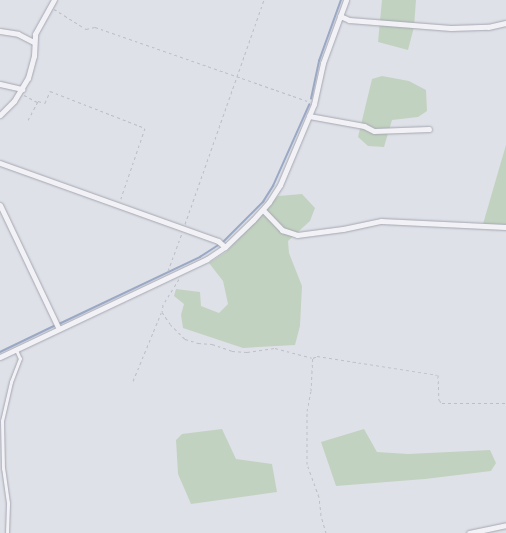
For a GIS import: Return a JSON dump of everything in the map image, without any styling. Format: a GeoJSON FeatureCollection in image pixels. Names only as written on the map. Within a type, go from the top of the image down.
{"type":"FeatureCollection","features":[{"type":"Feature","properties":{"kind":"street"},"geometry":{"type":"LineString","coordinates":[[0,115],[21,91],[28,78],[33,62],[36,30],[54,0]]}},
{"type":"Feature","properties":{"kind":"street"},"geometry":{"type":"LineString","coordinates":[[0,357],[207,259],[263,210],[280,185],[314,104],[323,63],[346,0]]}},
{"type":"Feature","properties":{"kind":"street"},"geometry":{"type":"LineString","coordinates":[[340,16],[349,20],[451,28],[488,27],[506,23]]}},
{"type":"Feature","properties":{"kind":"street"},"geometry":{"type":"LineString","coordinates":[[0,31],[18,34],[34,42]]}},
{"type":"Feature","properties":{"kind":"street"},"geometry":{"type":"LineString","coordinates":[[0,84],[21,91]]}},
{"type":"Feature","properties":{"kind":"street"},"geometry":{"type":"LineString","coordinates":[[309,116],[364,126],[374,131],[429,129]]}},
{"type":"Feature","properties":{"kind":"street"},"geometry":{"type":"LineString","coordinates":[[0,163],[118,205],[223,245]]}},
{"type":"Feature","properties":{"kind":"street"},"geometry":{"type":"LineString","coordinates":[[0,205],[59,329]]}},
{"type":"Feature","properties":{"kind":"street"},"geometry":{"type":"LineString","coordinates":[[263,210],[282,230],[297,235],[343,229],[381,221],[506,227]]}},
{"type":"Feature","properties":{"kind":"street"},"geometry":{"type":"LineString","coordinates":[[469,533],[506,525]]}},
{"type":"Feature","properties":{"kind":"lane"},"geometry":{"type":"LineString","coordinates":[[7,533],[8,503],[4,469],[2,421],[10,382],[20,359],[16,350]]}},
{"type":"Feature","properties":{"kind":"path"},"geometry":{"type":"LineString","coordinates":[[168,271],[264,0]]}},
{"type":"Feature","properties":{"kind":"path"},"geometry":{"type":"LineString","coordinates":[[50,6],[79,26],[86,29],[95,27],[314,104]]}},
{"type":"Feature","properties":{"kind":"path"},"geometry":{"type":"LineString","coordinates":[[21,91],[37,103],[38,101],[45,103],[50,92],[145,128],[118,205]]}},
{"type":"Feature","properties":{"kind":"path"},"geometry":{"type":"LineString","coordinates":[[28,120],[37,103]]}},
{"type":"Feature","properties":{"kind":"path"},"geometry":{"type":"LineString","coordinates":[[133,381],[162,312],[162,305],[185,270]]}},
{"type":"Feature","properties":{"kind":"path"},"geometry":{"type":"LineString","coordinates":[[162,312],[170,324],[185,339],[198,343],[212,344],[232,351],[247,352],[275,348],[313,358],[317,356],[438,375],[439,400],[442,403],[506,403]]}},
{"type":"Feature","properties":{"kind":"path"},"geometry":{"type":"LineString","coordinates":[[313,358],[307,411],[307,464],[319,497],[321,515],[326,533]]}},
{"type":"Feature","properties":{"kind":"green space"},"geometry":{"type":"Polygon","coordinates":[[[382,0],[416,0],[414,27],[408,50],[378,42],[382,0]]]}},
{"type":"Feature","properties":{"kind":"green space"},"geometry":{"type":"Polygon","coordinates":[[[382,76],[409,81],[426,90],[427,111],[418,117],[392,120],[384,147],[368,146],[358,137],[372,79],[382,76]]]}},
{"type":"Feature","properties":{"kind":"green space"},"geometry":{"type":"Polygon","coordinates":[[[506,145],[506,225],[483,224],[501,162],[506,145]]]}},
{"type":"Feature","properties":{"kind":"green space"},"geometry":{"type":"Polygon","coordinates":[[[302,194],[315,208],[310,221],[288,241],[289,253],[302,286],[300,326],[295,345],[243,348],[183,328],[181,315],[184,304],[174,296],[176,289],[200,292],[201,306],[219,313],[228,304],[223,281],[209,263],[226,252],[278,196],[302,194]]]}},
{"type":"Feature","properties":{"kind":"green space"},"geometry":{"type":"Polygon","coordinates":[[[222,429],[236,459],[272,464],[277,492],[191,504],[178,474],[176,440],[182,434],[222,429]]]}},
{"type":"Feature","properties":{"kind":"green space"},"geometry":{"type":"Polygon","coordinates":[[[364,429],[377,452],[408,454],[490,450],[496,463],[491,471],[425,479],[336,486],[321,442],[364,429]]]}},
{"type":"Feature","properties":{"kind":"waterway"},"geometry":{"type":"LineString","coordinates":[[311,99],[319,61],[341,0]]}},
{"type":"Feature","properties":{"kind":"waterway"},"geometry":{"type":"LineString","coordinates":[[59,324],[200,257],[223,242],[263,202],[273,186],[309,105]]}},
{"type":"Feature","properties":{"kind":"waterway"},"geometry":{"type":"LineString","coordinates":[[0,352],[54,326]]}}]}
